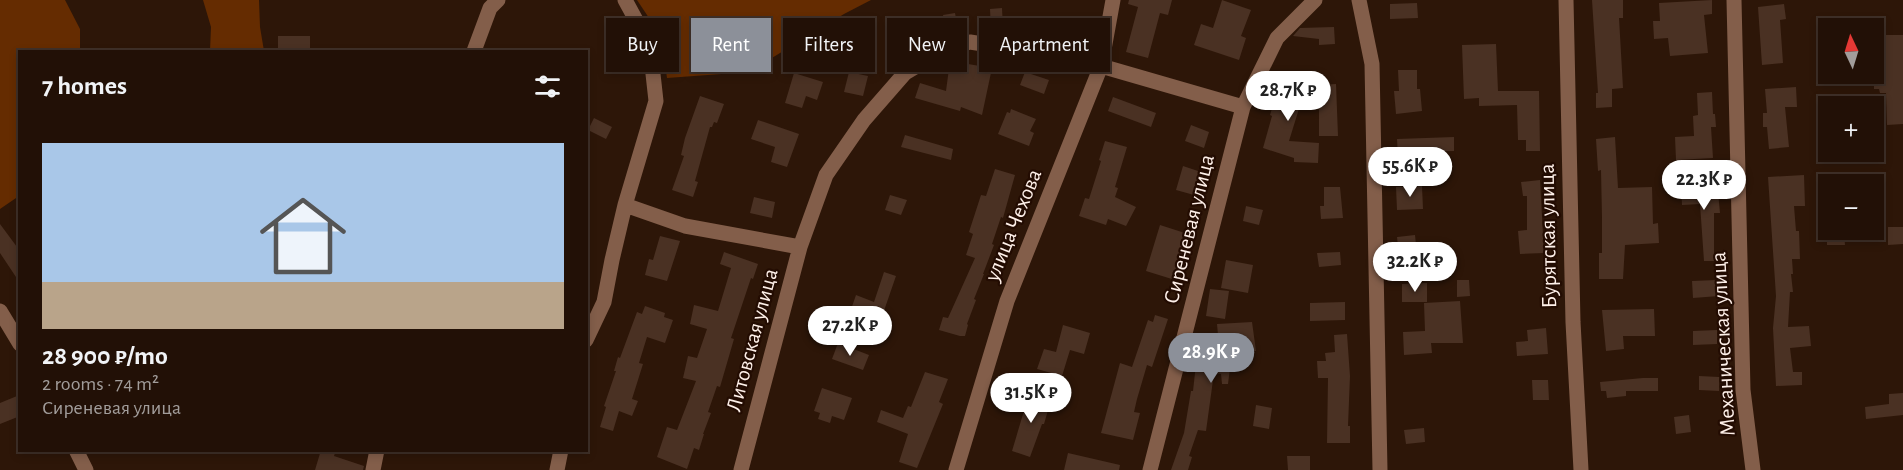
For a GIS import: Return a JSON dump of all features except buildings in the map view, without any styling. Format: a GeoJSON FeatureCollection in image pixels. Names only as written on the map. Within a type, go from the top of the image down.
{"type":"FeatureCollection","features":[{"type":"Feature","properties":{"kind":"street"},"geometry":{"type":"LineString","coordinates":[[474,50],[490,8],[498,0]]}},
{"type":"Feature","properties":{"kind":"street"},"geometry":{"type":"LineString","coordinates":[[588,336],[604,302],[625,205],[656,101],[652,65],[643,33],[625,0]]}},
{"type":"Feature","properties":{"kind":"street","name":"улица Чехова"},"geometry":{"type":"LineString","coordinates":[[1109,18],[1113,0]]}},
{"type":"Feature","properties":{"kind":"street","name":"Сиреневая улица"},"geometry":{"type":"LineString","coordinates":[[1150,470],[1182,352],[1242,107],[1277,38],[1315,0]]}},
{"type":"Feature","properties":{"kind":"street"},"geometry":{"type":"LineString","coordinates":[[1359,0],[1372,64],[1380,470]]}},
{"type":"Feature","properties":{"kind":"street","name":"Бурятская улица"},"geometry":{"type":"LineString","coordinates":[[1566,0],[1573,322],[1581,470]]}},
{"type":"Feature","properties":{"kind":"street","name":"Механическая улица"},"geometry":{"type":"LineString","coordinates":[[1734,0],[1743,390],[1754,470]]}},
{"type":"Feature","properties":{"kind":"street","name":"Литовская улица"},"geometry":{"type":"LineString","coordinates":[[741,470],[800,247],[826,175],[864,120],[904,73],[945,50],[970,42],[979,43]]}},
{"type":"Feature","properties":{"kind":"street"},"geometry":{"type":"LineString","coordinates":[[1110,69],[1242,107]]}},
{"type":"Feature","properties":{"kind":"street","name":"улица Чехова"},"geometry":{"type":"LineString","coordinates":[[956,470],[1007,301],[1098,72]]}},
{"type":"Feature","properties":{"kind":"street"},"geometry":{"type":"LineString","coordinates":[[625,205],[685,226],[800,247]]}},
{"type":"Feature","properties":{"kind":"street"},"geometry":{"type":"LineString","coordinates":[[0,311],[18,341]]}},
{"type":"Feature","properties":{"kind":"street"},"geometry":{"type":"LineString","coordinates":[[77,452],[86,470]]}},
{"type":"Feature","properties":{"kind":"street"},"geometry":{"type":"LineString","coordinates":[[373,470],[377,452]]}},
{"type":"Feature","properties":{"kind":"street"},"geometry":{"type":"LineString","coordinates":[[557,470],[561,452]]}},
{"type":"Feature","properties":{"kind":"shaded area"},"geometry":{"type":"Polygon","coordinates":[[[0,0],[65,0],[80,29],[80,50],[18,50],[18,197],[0,209],[0,0]]]}},
{"type":"Feature","properties":{"kind":"shaded area"},"geometry":{"type":"Polygon","coordinates":[[[203,0],[259,0],[264,50],[210,50],[211,27],[203,0]]]}},
{"type":"Feature","properties":{"kind":"shaded area"},"geometry":{"type":"Polygon","coordinates":[[[637,0],[871,0],[837,18],[783,18],[783,51],[771,59],[771,18],[691,18],[691,72],[749,72],[667,78],[666,72],[679,72],[679,18],[649,18],[637,0]]]}}]}
